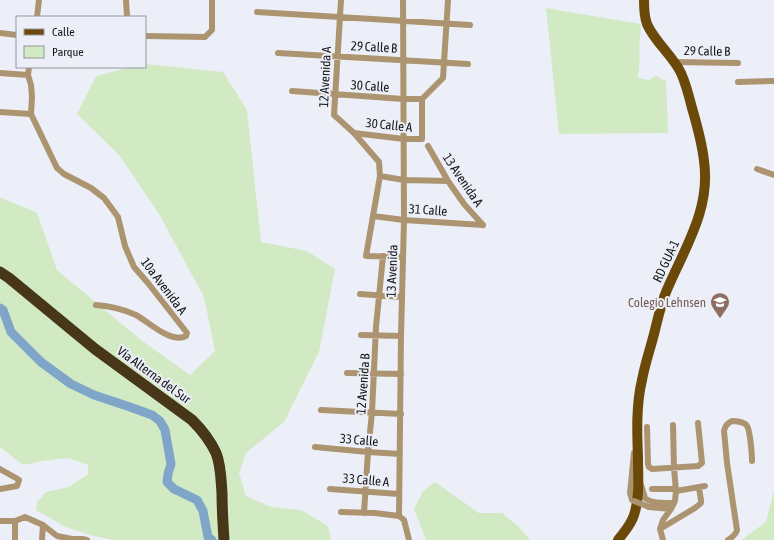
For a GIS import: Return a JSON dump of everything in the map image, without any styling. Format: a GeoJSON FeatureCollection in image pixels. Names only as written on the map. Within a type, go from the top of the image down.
{"type":"FeatureCollection","features":[{"type":"Feature","properties":{"kind":"highway","name":"Vía Alterna del Sur"},"geometry":{"type":"LineString","coordinates":[[0,272],[132,380]]}},
{"type":"Feature","properties":{"kind":"highway","name":"Vía Alterna del Sur"},"geometry":{"type":"LineString","coordinates":[[0,280],[91,354],[132,380],[168,406],[196,434],[210,456],[218,476],[220,507],[218,540]]}},
{"type":"Feature","properties":{"kind":"highway","name":"Vía Alterna del Sur"},"geometry":{"type":"LineString","coordinates":[[220,522],[224,540]]}},
{"type":"Feature","properties":{"kind":"main road","name":"RD GUA-1"},"geometry":{"type":"LineString","coordinates":[[618,540],[630,525],[634,515],[638,487],[637,413],[645,366],[665,293],[690,241],[702,209],[705,175],[697,124],[682,75],[675,62],[652,34],[647,25],[644,0]]}},
{"type":"Feature","properties":{"kind":"street"},"geometry":{"type":"LineString","coordinates":[[37,16],[38,0]]}},
{"type":"Feature","properties":{"kind":"street"},"geometry":{"type":"LineString","coordinates":[[126,0],[126,16]]}},
{"type":"Feature","properties":{"kind":"street"},"geometry":{"type":"LineString","coordinates":[[146,36],[205,37],[212,30],[212,0]]}},
{"type":"Feature","properties":{"kind":"street","name":"12 Avenida A"},"geometry":{"type":"LineString","coordinates":[[340,0],[334,115],[354,133],[380,162],[380,176],[366,256],[383,256]]}},
{"type":"Feature","properties":{"kind":"street","name":"13 Avenida"},"geometry":{"type":"LineString","coordinates":[[403,0],[404,220],[399,516],[404,520],[408,540]]}},
{"type":"Feature","properties":{"kind":"street"},"geometry":{"type":"LineString","coordinates":[[422,99],[443,78],[448,0]]}},
{"type":"Feature","properties":{"kind":"street"},"geometry":{"type":"LineString","coordinates":[[257,12],[470,25]]}},
{"type":"Feature","properties":{"kind":"street"},"geometry":{"type":"LineString","coordinates":[[0,33],[16,34]]}},
{"type":"Feature","properties":{"kind":"street","name":"29 Calle B"},"geometry":{"type":"LineString","coordinates":[[278,53],[468,64]]}},
{"type":"Feature","properties":{"kind":"street","name":"29 Calle B"},"geometry":{"type":"LineString","coordinates":[[675,62],[738,63]]}},
{"type":"Feature","properties":{"kind":"street","name":"10a Avenida A"},"geometry":{"type":"LineString","coordinates":[[29,68],[31,114],[57,168],[64,174],[91,188],[104,198],[118,217],[125,246],[134,267],[187,333],[184,338],[175,338],[131,314],[116,308],[96,305]]}},
{"type":"Feature","properties":{"kind":"street"},"geometry":{"type":"LineString","coordinates":[[0,72],[28,75]]}},
{"type":"Feature","properties":{"kind":"street"},"geometry":{"type":"LineString","coordinates":[[738,82],[774,81]]}},
{"type":"Feature","properties":{"kind":"street","name":"30 Calle"},"geometry":{"type":"LineString","coordinates":[[292,91],[422,99]]}},
{"type":"Feature","properties":{"kind":"street","name":"30 Calle A"},"geometry":{"type":"LineString","coordinates":[[354,133],[404,139],[422,139],[422,99]]}},
{"type":"Feature","properties":{"kind":"street"},"geometry":{"type":"LineString","coordinates":[[0,112],[31,114]]}},
{"type":"Feature","properties":{"kind":"street","name":"13 Avenida A"},"geometry":{"type":"LineString","coordinates":[[428,146],[448,181],[464,204],[483,224]]}},
{"type":"Feature","properties":{"kind":"street"},"geometry":{"type":"LineString","coordinates":[[757,168],[774,175]]}},
{"type":"Feature","properties":{"kind":"street"},"geometry":{"type":"LineString","coordinates":[[380,176],[404,180],[448,181]]}},
{"type":"Feature","properties":{"kind":"street","name":"31 Calle"},"geometry":{"type":"LineString","coordinates":[[373,216],[404,220],[483,224]]}},
{"type":"Feature","properties":{"kind":"street"},"geometry":{"type":"LineString","coordinates":[[383,256],[403,257]]}},
{"type":"Feature","properties":{"kind":"street","name":"12 Avenida B"},"geometry":{"type":"LineString","coordinates":[[364,513],[375,373],[376,327],[383,256]]}},
{"type":"Feature","properties":{"kind":"street"},"geometry":{"type":"LineString","coordinates":[[360,294],[402,297]]}},
{"type":"Feature","properties":{"kind":"street"},"geometry":{"type":"LineString","coordinates":[[361,335],[401,336]]}},
{"type":"Feature","properties":{"kind":"street"},"geometry":{"type":"LineString","coordinates":[[347,372],[401,374]]}},
{"type":"Feature","properties":{"kind":"street"},"geometry":{"type":"LineString","coordinates":[[321,410],[401,414]]}},
{"type":"Feature","properties":{"kind":"street"},"geometry":{"type":"LineString","coordinates":[[728,540],[735,535],[737,530],[724,431],[729,423],[735,421],[747,425],[752,461]]}},
{"type":"Feature","properties":{"kind":"street"},"geometry":{"type":"LineString","coordinates":[[648,427],[649,467],[652,469],[674,468],[698,466],[702,463],[698,423]]}},
{"type":"Feature","properties":{"kind":"street"},"geometry":{"type":"LineString","coordinates":[[663,540],[660,529],[663,520],[675,501],[676,490],[673,425]]}},
{"type":"Feature","properties":{"kind":"street","name":"33 Calle"},"geometry":{"type":"LineString","coordinates":[[315,447],[400,454]]}},
{"type":"Feature","properties":{"kind":"street"},"geometry":{"type":"LineString","coordinates":[[638,449],[633,454],[630,493],[632,500],[649,507],[672,506]]}},
{"type":"Feature","properties":{"kind":"street"},"geometry":{"type":"LineString","coordinates":[[0,469],[18,480],[17,486],[0,489]]}},
{"type":"Feature","properties":{"kind":"street"},"geometry":{"type":"LineString","coordinates":[[638,474],[646,499],[650,502],[672,506]]}},
{"type":"Feature","properties":{"kind":"street"},"geometry":{"type":"LineString","coordinates":[[652,489],[676,490],[702,487],[701,503],[660,529]]}},
{"type":"Feature","properties":{"kind":"street","name":"33 Calle A"},"geometry":{"type":"LineString","coordinates":[[330,489],[400,494]]}},
{"type":"Feature","properties":{"kind":"street"},"geometry":{"type":"LineString","coordinates":[[341,512],[399,516]]}},
{"type":"Feature","properties":{"kind":"street"},"geometry":{"type":"LineString","coordinates":[[0,521],[15,521],[25,517],[43,525],[57,536],[87,540]]}},
{"type":"Feature","properties":{"kind":"street"},"geometry":{"type":"LineString","coordinates":[[15,521],[15,540]]}},
{"type":"Feature","properties":{"kind":"street"},"geometry":{"type":"LineString","coordinates":[[42,540],[43,525]]}},
{"type":"Feature","properties":{"kind":"green space"},"geometry":{"type":"Polygon","coordinates":[[[546,8],[641,24],[638,78],[649,80],[656,76],[666,81],[668,133],[559,134],[546,8]]]}},
{"type":"Feature","properties":{"kind":"green space"},"geometry":{"type":"Polygon","coordinates":[[[146,64],[223,72],[247,110],[261,242],[307,251],[335,269],[319,352],[284,422],[246,453],[239,473],[246,496],[271,507],[301,510],[328,526],[331,540],[114,540],[90,535],[66,527],[36,510],[37,502],[46,492],[69,487],[88,474],[88,465],[68,458],[23,465],[0,447],[0,197],[37,213],[57,270],[141,340],[190,375],[215,351],[204,297],[159,214],[120,156],[77,114],[96,76],[127,68],[146,68],[146,64]]]}},
{"type":"Feature","properties":{"kind":"green space"},"geometry":{"type":"Polygon","coordinates":[[[435,482],[479,513],[502,513],[519,527],[530,540],[426,540],[414,509],[423,491],[435,482]]]}},
{"type":"Feature","properties":{"kind":"green space"},"geometry":{"type":"Polygon","coordinates":[[[774,490],[774,540],[741,540],[766,522],[774,490]]]}},
{"type":"Feature","properties":{"kind":"waterway"},"geometry":{"type":"LineString","coordinates":[[0,308],[3,310],[11,332],[41,362],[71,384],[94,395],[152,415],[160,421],[165,430],[171,464],[167,482],[174,489],[197,500],[203,511],[208,537],[212,540]]}},
{"type":"Feature","properties":{"kind":"place","name":"Colegio Lehnsen"},"geometry":{"type":"Point","coordinates":[720,319]}}]}
